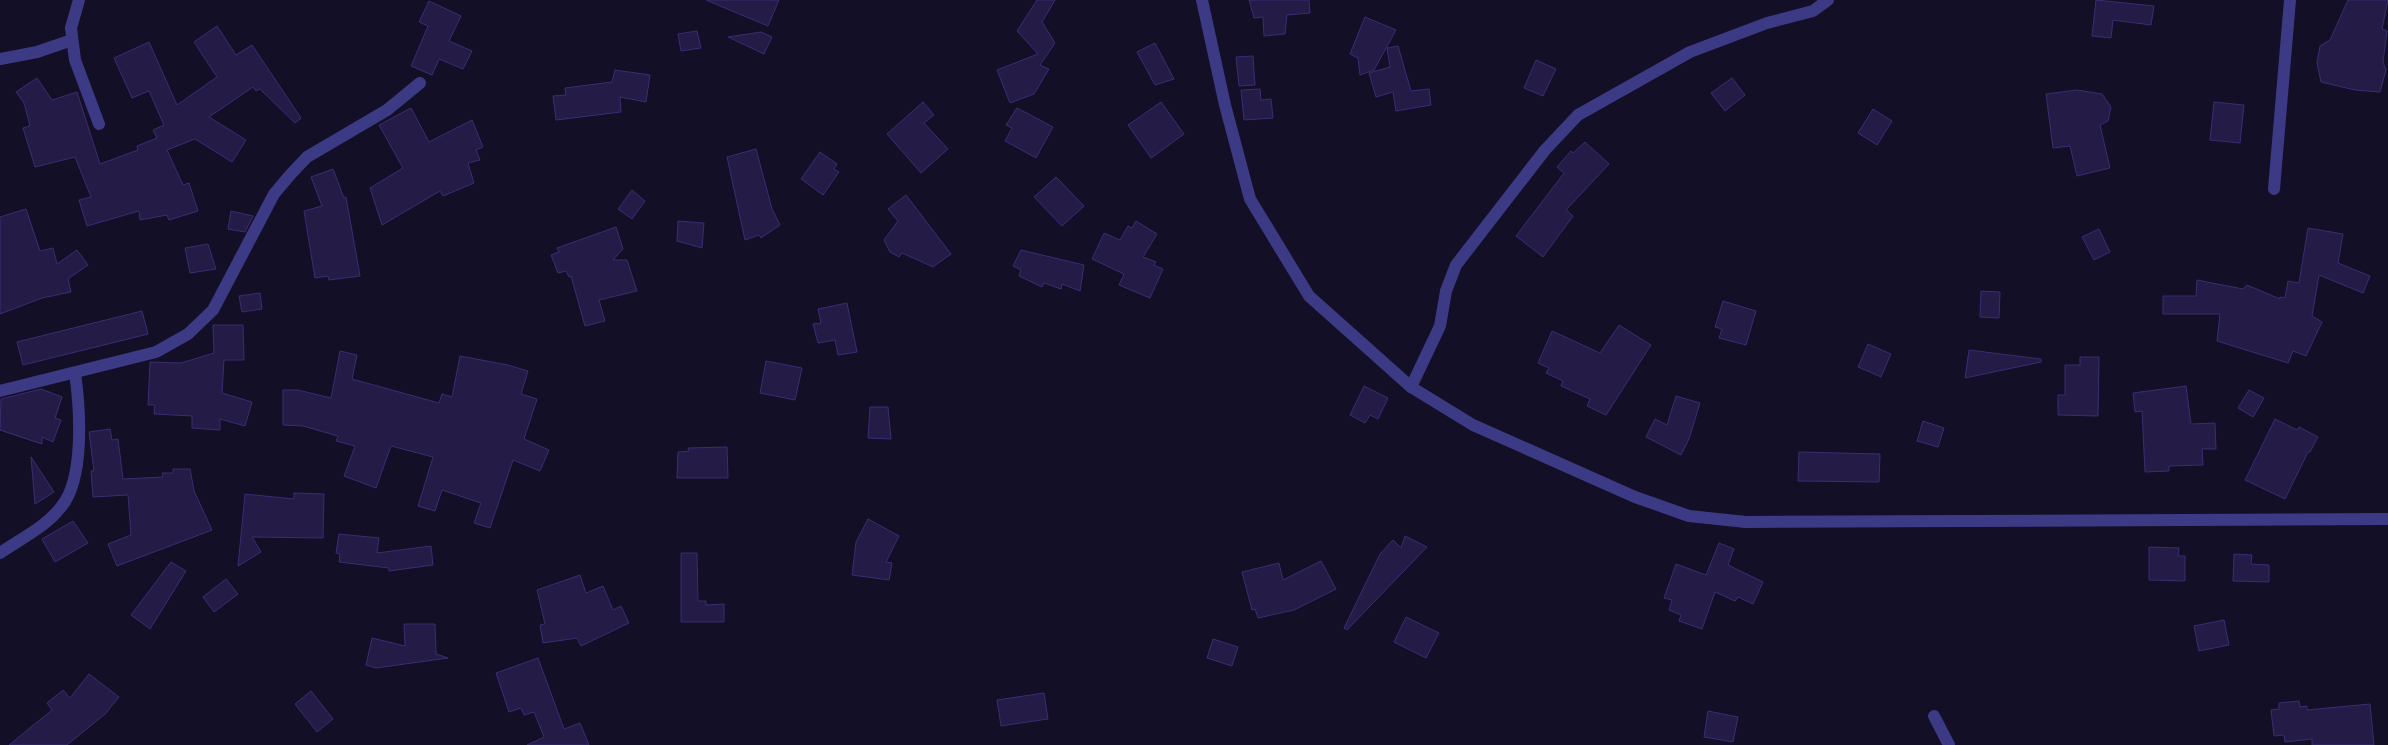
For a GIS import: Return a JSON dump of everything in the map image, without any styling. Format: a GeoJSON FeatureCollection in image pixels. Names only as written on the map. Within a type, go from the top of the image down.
{"type":"FeatureCollection","features":[{"type":"Feature","properties":{"kind":"street"},"geometry":{"type":"LineString","coordinates":[[79,0],[71,28],[75,60],[100,124]]}},
{"type":"Feature","properties":{"kind":"street"},"geometry":{"type":"LineString","coordinates":[[1202,0],[1225,105],[1250,199],[1309,296],[1411,387],[1473,425],[1513,444],[1636,497],[1689,516],[1746,522],[2388,519]]}},
{"type":"Feature","properties":{"kind":"street"},"geometry":{"type":"LineString","coordinates":[[1411,387],[1440,326],[1446,292],[1456,265],[1545,150],[1578,115],[1690,52],[1766,23],[1813,11],[1828,0]]}},
{"type":"Feature","properties":{"kind":"street"},"geometry":{"type":"LineString","coordinates":[[2274,189],[2290,0]]}},
{"type":"Feature","properties":{"kind":"street"},"geometry":{"type":"LineString","coordinates":[[0,59],[37,52],[72,40]]}},
{"type":"Feature","properties":{"kind":"street"},"geometry":{"type":"LineString","coordinates":[[0,392],[156,352],[188,334],[213,310],[274,194],[290,175],[307,157],[387,110],[420,83]]}},
{"type":"Feature","properties":{"kind":"street"},"geometry":{"type":"LineString","coordinates":[[0,554],[36,530],[61,509],[71,494],[76,468],[80,408],[75,373]]}},
{"type":"Feature","properties":{"kind":"street"},"geometry":{"type":"LineString","coordinates":[[1934,716],[1949,745]]}},
{"type":"Feature","properties":{"kind":"building"},"geometry":{"type":"Polygon","coordinates":[[[706,0],[779,0],[768,26],[706,0]]]}},
{"type":"Feature","properties":{"kind":"building"},"geometry":{"type":"Polygon","coordinates":[[[1037,0],[1055,0],[1042,22],[1055,43],[1040,65],[1049,69],[1034,94],[1010,103],[997,70],[1038,54],[1017,31],[1037,0]]]}},
{"type":"Feature","properties":{"kind":"building"},"geometry":{"type":"Polygon","coordinates":[[[1249,0],[1309,0],[1310,13],[1287,15],[1285,34],[1264,36],[1263,17],[1254,18],[1249,0]]]}},
{"type":"Feature","properties":{"kind":"building"},"geometry":{"type":"Polygon","coordinates":[[[2096,0],[2154,6],[2151,25],[2113,20],[2111,38],[2092,36],[2096,0]]]}},
{"type":"Feature","properties":{"kind":"building"},"geometry":{"type":"Polygon","coordinates":[[[2348,0],[2388,0],[2382,29],[2387,31],[2383,62],[2386,70],[2380,92],[2355,90],[2321,82],[2317,63],[2320,46],[2330,40],[2348,0]]]}},
{"type":"Feature","properties":{"kind":"building"},"geometry":{"type":"Polygon","coordinates":[[[429,1],[461,16],[449,41],[472,51],[463,69],[439,59],[432,75],[411,66],[428,26],[419,22],[429,1]]]}},
{"type":"Feature","properties":{"kind":"building"},"geometry":{"type":"Polygon","coordinates":[[[1365,17],[1396,30],[1374,70],[1360,75],[1358,58],[1350,54],[1365,17]]]}},
{"type":"Feature","properties":{"kind":"building"},"geometry":{"type":"Polygon","coordinates":[[[217,26],[236,55],[252,45],[301,118],[295,123],[260,89],[256,91],[253,87],[209,117],[246,140],[232,162],[195,139],[167,150],[183,185],[189,183],[198,211],[169,220],[167,215],[140,220],[139,211],[87,226],[79,200],[91,197],[75,157],[35,167],[23,128],[30,126],[24,103],[16,92],[37,78],[52,100],[77,92],[100,164],[138,150],[137,146],[157,138],[153,130],[164,125],[149,91],[132,98],[114,58],[149,42],[177,105],[217,77],[194,42],[217,26]]]}},
{"type":"Feature","properties":{"kind":"building"},"geometry":{"type":"Polygon","coordinates":[[[697,31],[701,48],[681,51],[678,34],[697,31]]]}},
{"type":"Feature","properties":{"kind":"building"},"geometry":{"type":"Polygon","coordinates":[[[761,32],[772,37],[764,54],[728,37],[761,32]]]}},
{"type":"Feature","properties":{"kind":"building"},"geometry":{"type":"Polygon","coordinates":[[[1155,43],[1174,79],[1155,85],[1137,52],[1155,43]]]}},
{"type":"Feature","properties":{"kind":"building"},"geometry":{"type":"Polygon","coordinates":[[[1398,46],[1411,91],[1429,89],[1431,105],[1396,111],[1393,92],[1376,97],[1369,73],[1390,67],[1387,48],[1398,46]]]}},
{"type":"Feature","properties":{"kind":"building"},"geometry":{"type":"Polygon","coordinates":[[[1253,56],[1255,85],[1239,86],[1236,57],[1253,56]]]}},
{"type":"Feature","properties":{"kind":"building"},"geometry":{"type":"Polygon","coordinates":[[[1536,60],[1556,69],[1543,96],[1524,88],[1536,60]]]}},
{"type":"Feature","properties":{"kind":"building"},"geometry":{"type":"Polygon","coordinates":[[[615,70],[650,75],[646,102],[620,97],[621,112],[556,120],[553,96],[566,95],[565,88],[612,82],[615,70]]]}},
{"type":"Feature","properties":{"kind":"building"},"geometry":{"type":"Polygon","coordinates":[[[1732,78],[1745,95],[1725,111],[1711,93],[1732,78]]]}},
{"type":"Feature","properties":{"kind":"building"},"geometry":{"type":"Polygon","coordinates":[[[1260,89],[1261,100],[1271,99],[1273,118],[1244,120],[1241,90],[1260,89]]]}},
{"type":"Feature","properties":{"kind":"building"},"geometry":{"type":"Polygon","coordinates":[[[2077,90],[2102,94],[2111,107],[2108,121],[2100,125],[2110,168],[2077,176],[2070,146],[2053,148],[2046,94],[2077,90]]]}},
{"type":"Feature","properties":{"kind":"building"},"geometry":{"type":"Polygon","coordinates":[[[923,102],[934,115],[924,123],[948,149],[921,173],[887,134],[923,102]]]}},
{"type":"Feature","properties":{"kind":"building"},"geometry":{"type":"Polygon","coordinates":[[[1161,102],[1184,134],[1151,158],[1128,125],[1161,102]]]}},
{"type":"Feature","properties":{"kind":"building"},"geometry":{"type":"Polygon","coordinates":[[[2214,102],[2244,105],[2240,143],[2210,140],[2214,102]]]}},
{"type":"Feature","properties":{"kind":"building"},"geometry":{"type":"Polygon","coordinates":[[[411,108],[429,142],[472,120],[483,147],[476,150],[480,160],[468,163],[474,183],[443,196],[440,191],[382,225],[370,188],[403,168],[379,125],[411,108]]]}},
{"type":"Feature","properties":{"kind":"building"},"geometry":{"type":"Polygon","coordinates":[[[1017,108],[1053,127],[1036,158],[1005,141],[1012,128],[1006,125],[1017,108]]]}},
{"type":"Feature","properties":{"kind":"building"},"geometry":{"type":"Polygon","coordinates":[[[1873,109],[1892,121],[1877,145],[1858,133],[1873,109]]]}},
{"type":"Feature","properties":{"kind":"building"},"geometry":{"type":"Polygon","coordinates":[[[1585,142],[1609,164],[1566,210],[1573,216],[1543,257],[1516,236],[1564,173],[1557,167],[1571,151],[1573,153],[1585,142]]]}},
{"type":"Feature","properties":{"kind":"building"},"geometry":{"type":"Polygon","coordinates":[[[756,149],[772,209],[780,225],[761,238],[759,235],[745,240],[727,157],[756,149]]]}},
{"type":"Feature","properties":{"kind":"building"},"geometry":{"type":"Polygon","coordinates":[[[820,152],[837,164],[834,169],[839,172],[823,195],[801,179],[820,152]]]}},
{"type":"Feature","properties":{"kind":"building"},"geometry":{"type":"Polygon","coordinates":[[[333,169],[344,198],[346,197],[360,276],[329,280],[328,276],[315,278],[304,211],[322,206],[311,177],[333,169]]]}},
{"type":"Feature","properties":{"kind":"building"},"geometry":{"type":"Polygon","coordinates":[[[1056,177],[1084,206],[1062,226],[1034,197],[1056,177]]]}},
{"type":"Feature","properties":{"kind":"building"},"geometry":{"type":"Polygon","coordinates":[[[632,190],[645,201],[632,219],[618,209],[632,190]]]}},
{"type":"Feature","properties":{"kind":"building"},"geometry":{"type":"Polygon","coordinates":[[[906,195],[951,254],[933,267],[902,253],[899,257],[890,252],[884,240],[898,221],[888,209],[906,195]]]}},
{"type":"Feature","properties":{"kind":"building"},"geometry":{"type":"Polygon","coordinates":[[[26,209],[40,251],[53,248],[57,264],[77,250],[88,265],[68,279],[71,292],[42,298],[0,314],[0,217],[26,209]]]}},
{"type":"Feature","properties":{"kind":"building"},"geometry":{"type":"Polygon","coordinates":[[[231,211],[253,216],[245,232],[228,229],[231,211]]]}},
{"type":"Feature","properties":{"kind":"building"},"geometry":{"type":"Polygon","coordinates":[[[678,221],[704,223],[702,248],[677,241],[678,221]]]}},
{"type":"Feature","properties":{"kind":"building"},"geometry":{"type":"Polygon","coordinates":[[[1136,221],[1157,234],[1143,257],[1156,262],[1154,265],[1163,269],[1150,298],[1119,285],[1124,274],[1092,259],[1104,233],[1120,240],[1128,226],[1132,228],[1136,221]]]}},
{"type":"Feature","properties":{"kind":"building"},"geometry":{"type":"Polygon","coordinates":[[[616,227],[623,249],[613,260],[627,260],[637,291],[599,300],[605,321],[585,326],[571,276],[569,277],[566,271],[558,273],[551,255],[559,252],[557,248],[616,227]]]}},
{"type":"Feature","properties":{"kind":"building"},"geometry":{"type":"Polygon","coordinates":[[[2308,228],[2343,234],[2338,263],[2370,276],[2363,293],[2319,275],[2312,316],[2322,322],[2306,356],[2293,351],[2288,363],[2217,341],[2220,314],[2163,314],[2163,296],[2196,296],[2197,280],[2243,289],[2247,285],[2280,299],[2280,297],[2285,298],[2288,281],[2299,283],[2308,228]]]}},
{"type":"Feature","properties":{"kind":"building"},"geometry":{"type":"Polygon","coordinates":[[[2099,229],[2110,252],[2094,260],[2082,237],[2099,229]]]}},
{"type":"Feature","properties":{"kind":"building"},"geometry":{"type":"Polygon","coordinates":[[[208,244],[216,269],[190,273],[185,248],[208,244]]]}},
{"type":"Feature","properties":{"kind":"building"},"geometry":{"type":"Polygon","coordinates":[[[1021,250],[1084,265],[1080,291],[1062,284],[1061,289],[1044,283],[1042,287],[1019,276],[1021,270],[1013,266],[1021,250]]]}},
{"type":"Feature","properties":{"kind":"building"},"geometry":{"type":"Polygon","coordinates":[[[1981,291],[2000,292],[1999,318],[1980,317],[1981,291]]]}},
{"type":"Feature","properties":{"kind":"building"},"geometry":{"type":"Polygon","coordinates":[[[260,293],[262,309],[242,312],[239,296],[260,293]]]}},
{"type":"Feature","properties":{"kind":"building"},"geometry":{"type":"Polygon","coordinates":[[[1723,301],[1756,311],[1746,345],[1719,338],[1722,329],[1715,327],[1723,301]]]}},
{"type":"Feature","properties":{"kind":"building"},"geometry":{"type":"Polygon","coordinates":[[[847,303],[857,352],[838,355],[835,340],[818,343],[813,324],[821,323],[818,309],[847,303]]]}},
{"type":"Feature","properties":{"kind":"building"},"geometry":{"type":"Polygon","coordinates":[[[142,311],[148,334],[23,365],[17,342],[142,311]]]}},
{"type":"Feature","properties":{"kind":"building"},"geometry":{"type":"Polygon","coordinates":[[[213,325],[243,325],[244,360],[224,360],[222,393],[252,402],[245,426],[220,419],[220,430],[192,428],[192,416],[154,414],[155,405],[148,405],[150,362],[181,363],[214,353],[213,325]]]}},
{"type":"Feature","properties":{"kind":"building"},"geometry":{"type":"Polygon","coordinates":[[[1619,325],[1651,345],[1606,415],[1587,406],[1590,399],[1561,386],[1563,381],[1546,373],[1549,368],[1538,363],[1552,331],[1600,353],[1619,325]]]}},
{"type":"Feature","properties":{"kind":"building"},"geometry":{"type":"Polygon","coordinates":[[[1868,344],[1891,354],[1881,377],[1858,367],[1868,344]]]}},
{"type":"Feature","properties":{"kind":"building"},"geometry":{"type":"Polygon","coordinates":[[[1969,350],[2041,359],[2041,362],[1965,378],[1969,350]]]}},
{"type":"Feature","properties":{"kind":"building"},"geometry":{"type":"Polygon","coordinates":[[[340,351],[357,355],[352,379],[439,403],[442,394],[452,397],[460,356],[508,365],[528,371],[521,394],[537,399],[524,439],[549,450],[540,471],[513,460],[490,528],[474,523],[481,503],[442,490],[435,511],[418,506],[433,457],[391,446],[376,488],[344,476],[355,446],[336,441],[338,436],[303,426],[283,425],[283,390],[298,390],[331,398],[340,351]]]}},
{"type":"Feature","properties":{"kind":"building"},"geometry":{"type":"Polygon","coordinates":[[[2080,357],[2099,357],[2098,416],[2058,415],[2058,395],[2065,395],[2065,365],[2080,365],[2080,357]]]}},
{"type":"Feature","properties":{"kind":"building"},"geometry":{"type":"Polygon","coordinates":[[[766,361],[802,368],[795,400],[760,393],[766,361]]]}},
{"type":"Feature","properties":{"kind":"building"},"geometry":{"type":"Polygon","coordinates":[[[1364,386],[1388,398],[1378,419],[1370,415],[1365,423],[1350,415],[1364,386]]]}},
{"type":"Feature","properties":{"kind":"building"},"geometry":{"type":"Polygon","coordinates":[[[2186,386],[2191,424],[2215,423],[2216,449],[2202,449],[2203,465],[2169,466],[2169,471],[2145,472],[2142,411],[2135,412],[2133,393],[2186,386]]]}},
{"type":"Feature","properties":{"kind":"building"},"geometry":{"type":"Polygon","coordinates":[[[41,389],[62,397],[55,418],[61,420],[53,442],[42,437],[42,444],[0,430],[1,399],[41,389]]]}},
{"type":"Feature","properties":{"kind":"building"},"geometry":{"type":"Polygon","coordinates":[[[2249,390],[2264,398],[2253,417],[2238,408],[2249,390]]]}},
{"type":"Feature","properties":{"kind":"building"},"geometry":{"type":"Polygon","coordinates":[[[1676,396],[1700,403],[1689,439],[1681,455],[1646,437],[1655,419],[1667,425],[1676,396]]]}},
{"type":"Feature","properties":{"kind":"building"},"geometry":{"type":"Polygon","coordinates":[[[870,407],[888,407],[891,439],[868,438],[870,407]]]}},
{"type":"Feature","properties":{"kind":"building"},"geometry":{"type":"Polygon","coordinates":[[[2275,419],[2297,430],[2299,427],[2318,437],[2310,452],[2308,452],[2285,499],[2245,480],[2275,419]]]}},
{"type":"Feature","properties":{"kind":"building"},"geometry":{"type":"Polygon","coordinates":[[[1923,421],[1944,428],[1938,447],[1917,441],[1923,421]]]}},
{"type":"Feature","properties":{"kind":"building"},"geometry":{"type":"Polygon","coordinates":[[[110,429],[112,440],[118,439],[123,479],[163,477],[162,473],[173,473],[173,469],[190,469],[194,491],[212,530],[117,566],[108,544],[131,535],[128,495],[93,497],[91,471],[94,471],[89,432],[110,429]]]}},
{"type":"Feature","properties":{"kind":"building"},"geometry":{"type":"Polygon","coordinates":[[[727,447],[728,478],[677,478],[678,452],[689,451],[688,448],[727,447]]]}},
{"type":"Feature","properties":{"kind":"building"},"geometry":{"type":"Polygon","coordinates":[[[1799,452],[1880,454],[1879,482],[1798,481],[1799,452]]]}},
{"type":"Feature","properties":{"kind":"building"},"geometry":{"type":"Polygon","coordinates":[[[31,457],[54,492],[35,504],[31,457]]]}},
{"type":"Feature","properties":{"kind":"building"},"geometry":{"type":"Polygon","coordinates":[[[294,493],[324,494],[323,538],[252,537],[261,552],[238,566],[245,494],[294,499],[294,493]]]}},
{"type":"Feature","properties":{"kind":"building"},"geometry":{"type":"Polygon","coordinates":[[[868,519],[899,536],[886,562],[892,563],[889,580],[852,575],[856,542],[868,519]]]}},
{"type":"Feature","properties":{"kind":"building"},"geometry":{"type":"Polygon","coordinates":[[[73,521],[88,543],[55,562],[42,539],[73,521]]]}},
{"type":"Feature","properties":{"kind":"building"},"geometry":{"type":"Polygon","coordinates":[[[339,534],[379,538],[377,553],[431,546],[433,565],[389,571],[389,568],[339,562],[340,554],[336,553],[339,534]]]}},
{"type":"Feature","properties":{"kind":"building"},"geometry":{"type":"Polygon","coordinates":[[[1405,536],[1427,547],[1347,630],[1344,628],[1380,554],[1393,540],[1401,548],[1405,536]]]}},
{"type":"Feature","properties":{"kind":"building"},"geometry":{"type":"Polygon","coordinates":[[[1719,543],[1734,549],[1728,565],[1763,582],[1753,604],[1738,597],[1735,601],[1715,592],[1702,629],[1679,621],[1681,615],[1669,610],[1672,600],[1664,598],[1676,564],[1706,575],[1719,543]]]}},
{"type":"Feature","properties":{"kind":"building"},"geometry":{"type":"Polygon","coordinates":[[[2149,547],[2179,548],[2178,556],[2185,556],[2185,581],[2149,580],[2149,547]]]}},
{"type":"Feature","properties":{"kind":"building"},"geometry":{"type":"Polygon","coordinates":[[[681,553],[697,553],[698,601],[706,601],[706,605],[724,604],[724,622],[681,622],[681,553]]]}},
{"type":"Feature","properties":{"kind":"building"},"geometry":{"type":"Polygon","coordinates":[[[2234,554],[2252,555],[2251,564],[2269,565],[2269,582],[2233,581],[2234,554]]]}},
{"type":"Feature","properties":{"kind":"building"},"geometry":{"type":"Polygon","coordinates":[[[1321,561],[1336,589],[1294,610],[1258,618],[1255,609],[1252,610],[1242,572],[1279,563],[1283,580],[1321,561]]]}},
{"type":"Feature","properties":{"kind":"building"},"geometry":{"type":"Polygon","coordinates":[[[171,562],[186,571],[150,629],[131,615],[171,562]]]}},
{"type":"Feature","properties":{"kind":"building"},"geometry":{"type":"Polygon","coordinates":[[[580,575],[586,593],[603,586],[613,610],[621,606],[629,623],[581,646],[577,638],[543,643],[540,625],[545,624],[537,590],[580,575]]]}},
{"type":"Feature","properties":{"kind":"building"},"geometry":{"type":"Polygon","coordinates":[[[226,579],[238,594],[214,612],[203,597],[226,579]]]}},
{"type":"Feature","properties":{"kind":"building"},"geometry":{"type":"Polygon","coordinates":[[[1406,617],[1439,633],[1426,658],[1394,642],[1406,617]]]}},
{"type":"Feature","properties":{"kind":"building"},"geometry":{"type":"Polygon","coordinates":[[[2224,620],[2229,645],[2199,651],[2194,626],[2224,620]]]}},
{"type":"Feature","properties":{"kind":"building"},"geometry":{"type":"Polygon","coordinates":[[[404,624],[435,624],[436,654],[448,658],[376,668],[366,665],[372,638],[405,646],[404,624]]]}},
{"type":"Feature","properties":{"kind":"building"},"geometry":{"type":"Polygon","coordinates":[[[1213,639],[1238,647],[1232,666],[1207,658],[1213,639]]]}},
{"type":"Feature","properties":{"kind":"building"},"geometry":{"type":"Polygon","coordinates":[[[538,658],[564,729],[580,723],[589,745],[527,745],[544,737],[534,712],[524,715],[521,708],[509,712],[496,673],[538,658]]]}},
{"type":"Feature","properties":{"kind":"building"},"geometry":{"type":"Polygon","coordinates":[[[89,674],[119,697],[105,714],[67,745],[9,745],[52,710],[47,703],[63,690],[70,698],[89,674]]]}},
{"type":"Feature","properties":{"kind":"building"},"geometry":{"type":"Polygon","coordinates":[[[311,691],[333,719],[317,732],[295,704],[311,691]]]}},
{"type":"Feature","properties":{"kind":"building"},"geometry":{"type":"Polygon","coordinates":[[[1044,693],[1048,719],[1001,726],[997,700],[1044,693]]]}},
{"type":"Feature","properties":{"kind":"building"},"geometry":{"type":"Polygon","coordinates":[[[2299,701],[2300,707],[2307,706],[2307,710],[2370,704],[2374,745],[2312,745],[2312,739],[2285,742],[2284,735],[2274,736],[2271,710],[2279,709],[2279,703],[2299,701]]]}},
{"type":"Feature","properties":{"kind":"building"},"geometry":{"type":"Polygon","coordinates":[[[1708,711],[1738,717],[1733,742],[1704,737],[1708,711]]]}}]}
